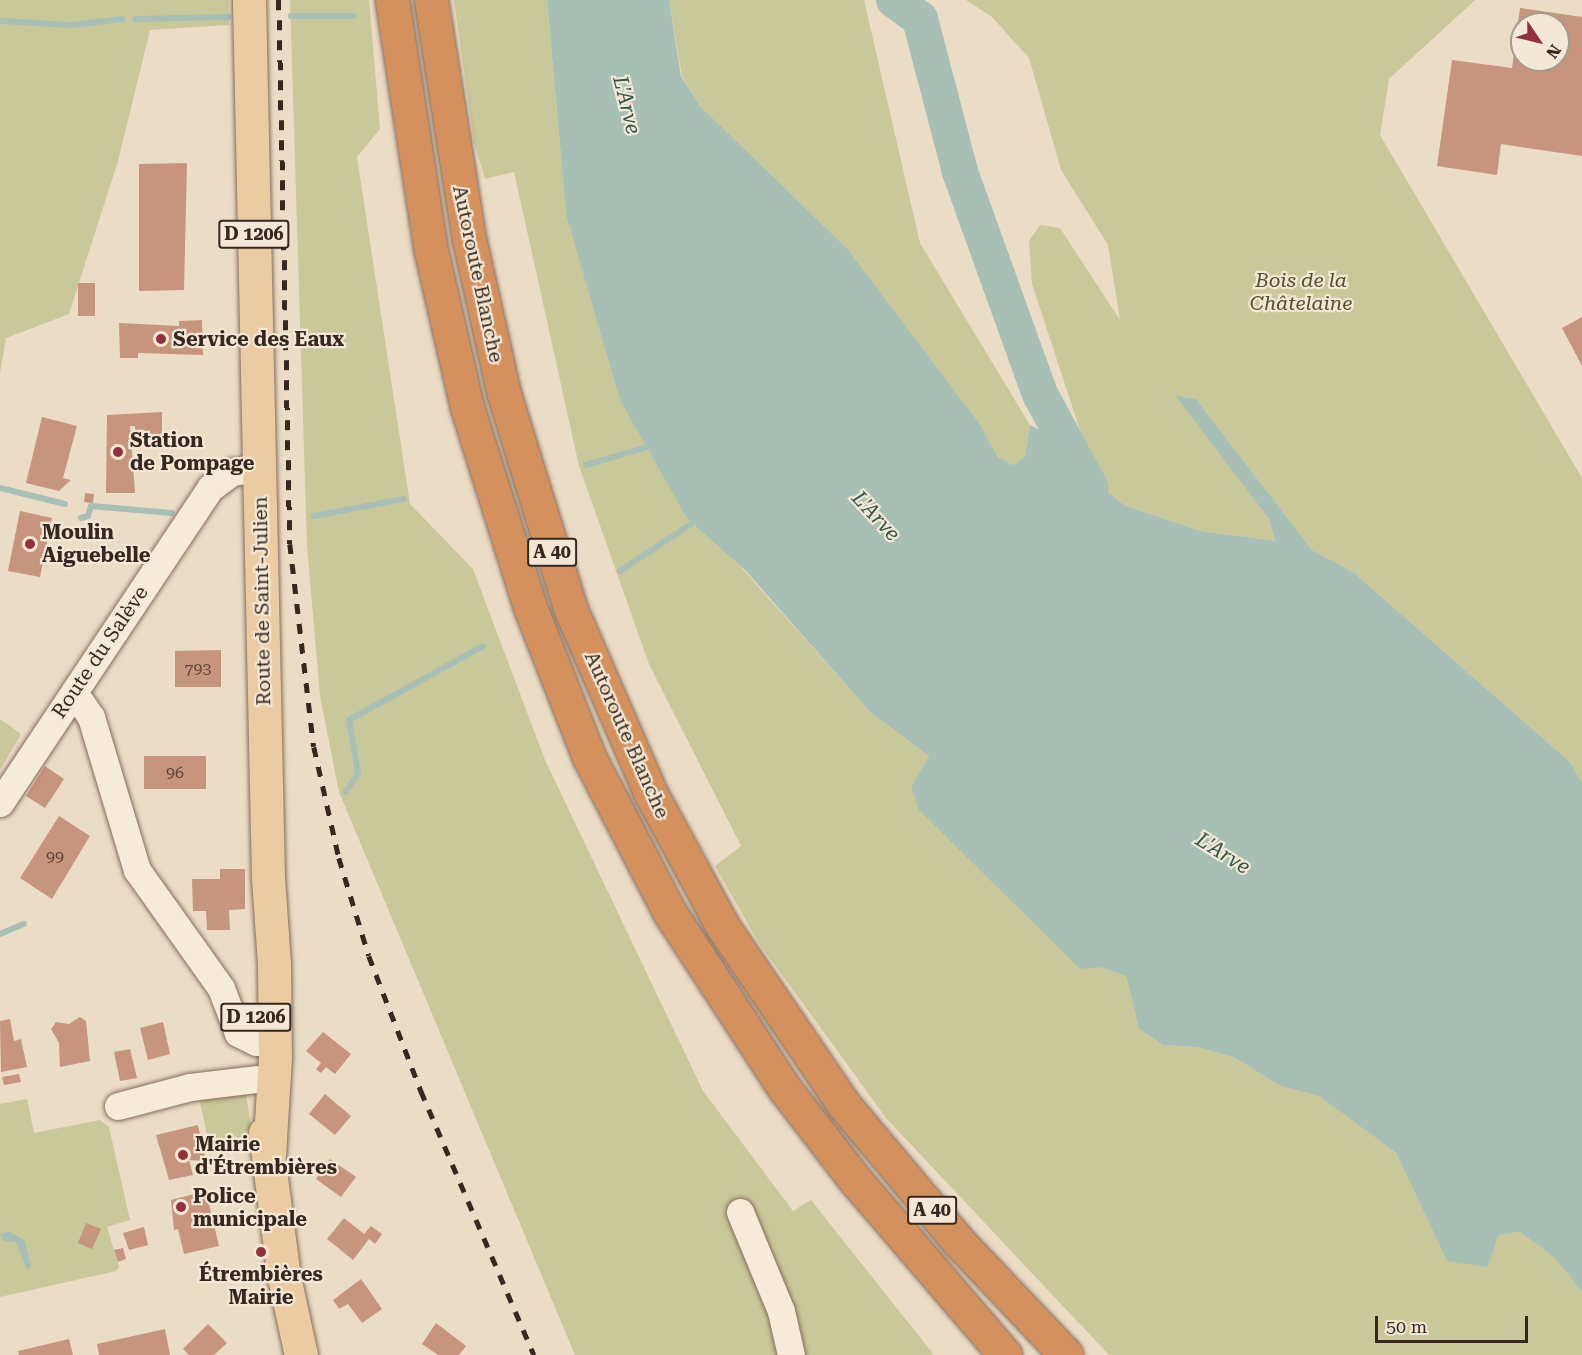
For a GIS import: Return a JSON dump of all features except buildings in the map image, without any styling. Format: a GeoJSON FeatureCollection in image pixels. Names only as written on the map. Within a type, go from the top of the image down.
{"type":"FeatureCollection","features":[{"type":"Feature","properties":{"kind":"highway","name":"Autoroute Blanche"},"geometry":{"type":"LineString","coordinates":[[392,0],[415,160],[448,331],[498,514],[530,607],[576,724],[627,834],[692,949],[784,1088],[872,1218],[997,1354]]}},
{"type":"Feature","properties":{"kind":"highway","name":"Autoroute Blanche"},"geometry":{"type":"LineString","coordinates":[[431,0],[466,228],[504,394],[572,610],[650,792],[723,927],[838,1096],[958,1240],[1066,1355]]}},
{"type":"Feature","properties":{"kind":"main road","name":"Route de Saint-Julien"},"geometry":{"type":"LineString","coordinates":[[249,0],[268,878],[265,1078],[269,1155],[284,1277],[301,1355]]}},
{"type":"Feature","properties":{"kind":"main road","name":"Route de Saint-Julien"},"geometry":{"type":"LineString","coordinates":[[265,1078],[256,1042],[255,969],[268,878]]}},
{"type":"Feature","properties":{"kind":"street","name":"Route du Salève"},"geometry":{"type":"LineString","coordinates":[[0,802],[210,488],[232,472],[258,468]]}},
{"type":"Feature","properties":{"kind":"street"},"geometry":{"type":"LineString","coordinates":[[74,692],[91,717],[137,870],[221,988],[238,1033],[256,1042]]}},
{"type":"Feature","properties":{"kind":"street"},"geometry":{"type":"LineString","coordinates":[[118,1106],[190,1087],[265,1078]]}},
{"type":"Feature","properties":{"kind":"street"},"geometry":{"type":"LineString","coordinates":[[740,1212],[781,1311],[791,1355]]}},
{"type":"Feature","properties":{"kind":"green space"},"geometry":{"type":"Polygon","coordinates":[[[0,0],[229,0],[229,25],[150,30],[118,161],[69,314],[6,338],[0,373],[0,0]]]}},
{"type":"Feature","properties":{"kind":"green space"},"geometry":{"type":"Polygon","coordinates":[[[290,0],[369,0],[380,129],[357,157],[410,504],[473,569],[545,760],[703,1091],[793,1211],[811,1200],[934,1355],[575,1355],[339,792],[320,696],[307,546],[290,0]]]}},
{"type":"Feature","properties":{"kind":"green space"},"geometry":{"type":"Polygon","coordinates":[[[454,0],[547,0],[566,214],[723,547],[870,712],[929,756],[911,787],[1100,967],[1126,976],[1139,1029],[1163,1045],[1197,1047],[1234,1057],[1280,1086],[1319,1096],[1396,1153],[1447,1261],[1498,1235],[1520,1232],[1556,1258],[1582,1292],[1582,1355],[1109,1355],[886,1118],[759,943],[715,866],[741,846],[649,664],[579,466],[514,172],[485,179],[474,142],[454,0]]]}},
{"type":"Feature","properties":{"kind":"green space"},"geometry":{"type":"Polygon","coordinates":[[[669,0],[864,0],[920,243],[1030,425],[1025,457],[1013,465],[998,457],[981,426],[769,178],[700,106],[682,76],[669,0]]]}},
{"type":"Feature","properties":{"kind":"green space","name":"Bois de la Châtelaine"},"geometry":{"type":"Polygon","coordinates":[[[966,0],[1475,0],[1389,79],[1380,135],[1582,478],[1582,783],[1570,762],[1353,572],[1312,550],[1196,399],[1176,395],[1269,519],[1275,541],[1201,531],[1126,506],[1098,485],[1032,284],[1029,241],[1040,225],[1060,228],[1120,320],[1108,245],[1061,170],[1029,58],[992,17],[966,0]]]}},
{"type":"Feature","properties":{"kind":"green space"},"geometry":{"type":"Polygon","coordinates":[[[0,719],[21,734],[0,770],[0,719]]]}},
{"type":"Feature","properties":{"kind":"green space"},"geometry":{"type":"Polygon","coordinates":[[[245,1087],[251,1127],[240,1140],[235,1136],[215,1150],[209,1145],[198,1092],[245,1087]]]}},
{"type":"Feature","properties":{"kind":"green space"},"geometry":{"type":"Polygon","coordinates":[[[27,1099],[34,1133],[100,1120],[109,1127],[130,1220],[107,1227],[119,1267],[116,1271],[0,1297],[0,1104],[27,1099]]]}},
{"type":"Feature","properties":{"kind":"water"},"geometry":{"type":"Polygon","coordinates":[[[547,0],[669,0],[681,76],[700,106],[848,250],[981,426],[998,457],[1013,465],[1025,457],[1030,425],[1084,452],[1098,485],[1126,506],[1201,531],[1275,541],[1269,519],[1175,395],[1196,399],[1312,550],[1353,572],[1570,762],[1582,783],[1582,1292],[1555,1258],[1520,1232],[1498,1235],[1488,1267],[1447,1261],[1396,1153],[1319,1096],[1280,1086],[1234,1057],[1197,1047],[1163,1045],[1139,1029],[1126,976],[1100,967],[1080,969],[919,810],[911,787],[929,756],[870,712],[745,570],[687,518],[620,400],[566,214],[547,0]]]}},
{"type":"Feature","properties":{"kind":"water"},"geometry":{"type":"Polygon","coordinates":[[[9,1231],[25,1241],[31,1266],[27,1270],[16,1242],[3,1241],[1,1234],[9,1231]]]}},
{"type":"Feature","properties":{"kind":"waterway","name":"L'Arve"},"geometry":{"type":"LineString","coordinates":[[894,0],[920,19],[960,172],[1040,394],[1090,487]]}},
{"type":"Feature","properties":{"kind":"waterway"},"geometry":{"type":"LineString","coordinates":[[291,16],[353,16]]}},
{"type":"Feature","properties":{"kind":"waterway"},"geometry":{"type":"LineString","coordinates":[[136,19],[228,17]]}},
{"type":"Feature","properties":{"kind":"waterway"},"geometry":{"type":"LineString","coordinates":[[0,21],[72,25],[123,19]]}},
{"type":"Feature","properties":{"kind":"waterway"},"geometry":{"type":"LineString","coordinates":[[586,465],[654,445]]}},
{"type":"Feature","properties":{"kind":"waterway"},"geometry":{"type":"LineString","coordinates":[[0,488],[65,504]]}},
{"type":"Feature","properties":{"kind":"waterway"},"geometry":{"type":"LineString","coordinates":[[314,516],[403,499]]}},
{"type":"Feature","properties":{"kind":"waterway"},"geometry":{"type":"LineString","coordinates":[[81,518],[88,516],[91,506],[172,513]]}},
{"type":"Feature","properties":{"kind":"waterway"},"geometry":{"type":"LineString","coordinates":[[620,571],[700,518]]}},
{"type":"Feature","properties":{"kind":"waterway"},"geometry":{"type":"LineString","coordinates":[[346,792],[358,773],[349,720],[483,646]]}},
{"type":"Feature","properties":{"kind":"waterway"},"geometry":{"type":"LineString","coordinates":[[0,934],[24,924]]}},
{"type":"Feature","properties":{"kind":"railway"},"geometry":{"type":"LineString","coordinates":[[279,0],[290,544],[314,747],[339,858],[369,956],[421,1091],[534,1355]]}},
{"type":"Feature","properties":{"kind":"place","name":"Service des Eaux"},"geometry":{"type":"Point","coordinates":[161,339]}},
{"type":"Feature","properties":{"kind":"place","name":"Station de Pompage"},"geometry":{"type":"Point","coordinates":[118,452]}},
{"type":"Feature","properties":{"kind":"place","name":"Moulin Aiguebelle"},"geometry":{"type":"Point","coordinates":[30,544]}},
{"type":"Feature","properties":{"kind":"place","name":"Mairie d'Étrembières"},"geometry":{"type":"Point","coordinates":[183,1155]}},
{"type":"Feature","properties":{"kind":"place","name":"Police municipale"},"geometry":{"type":"Point","coordinates":[181,1207]}},
{"type":"Feature","properties":{"kind":"place","name":"Étrembières Mairie"},"geometry":{"type":"Point","coordinates":[261,1252]}}]}
